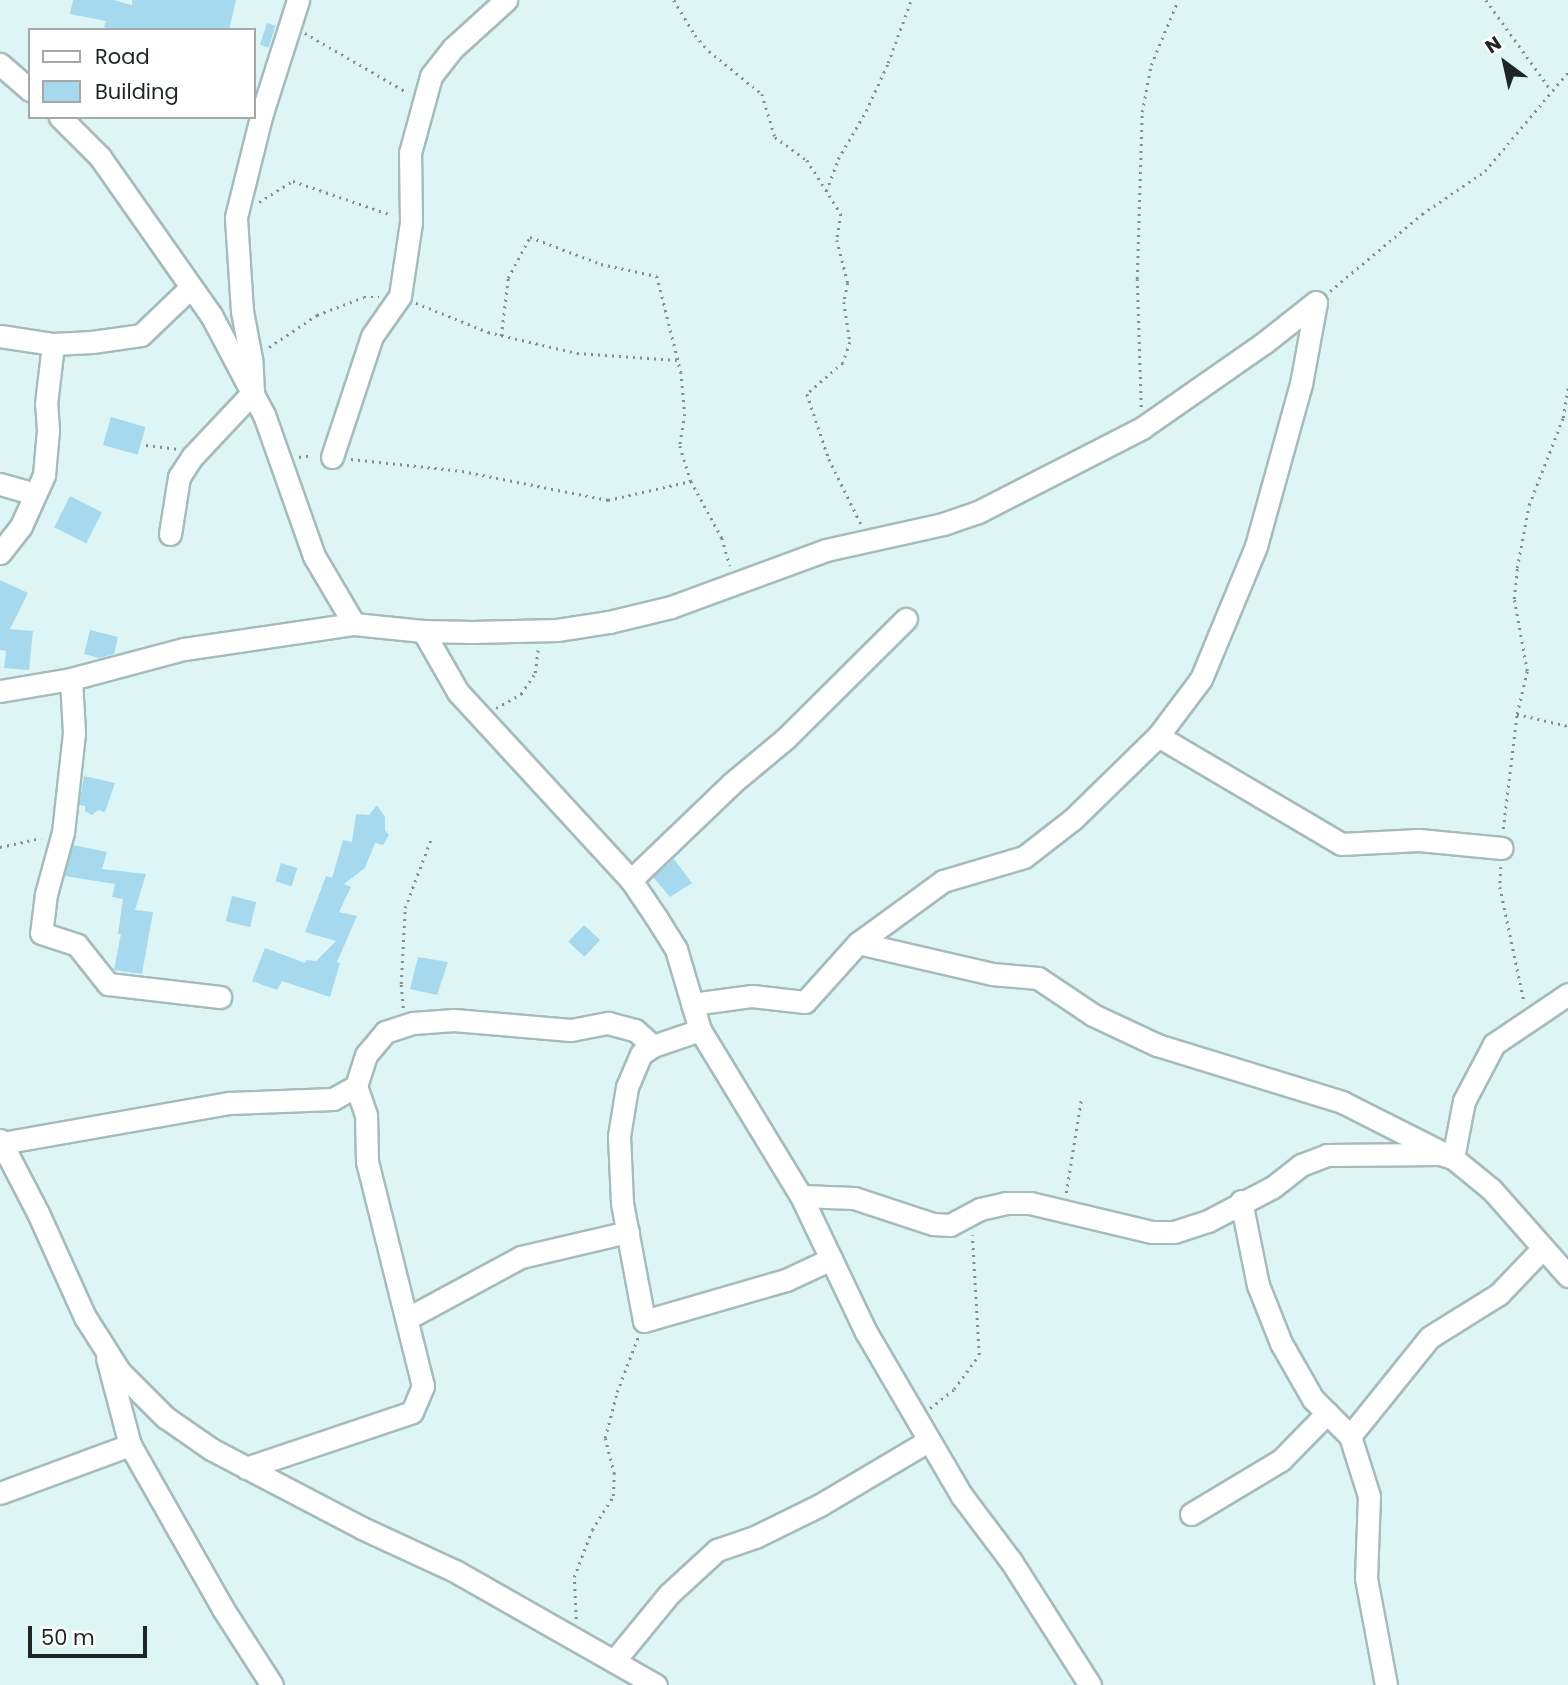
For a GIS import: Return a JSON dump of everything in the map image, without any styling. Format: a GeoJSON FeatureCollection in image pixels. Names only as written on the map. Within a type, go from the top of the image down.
{"type":"FeatureCollection","features":[{"type":"Feature","properties":{"kind":"street"},"geometry":{"type":"LineString","coordinates":[[170,534],[179,477],[201,448],[253,392],[251,359],[242,312],[236,217],[261,113],[298,0]]}},
{"type":"Feature","properties":{"kind":"street"},"geometry":{"type":"LineString","coordinates":[[332,457],[372,336],[400,296],[411,222],[410,153],[431,76],[453,48],[506,0]]}},
{"type":"Feature","properties":{"kind":"street"},"geometry":{"type":"LineString","coordinates":[[0,64],[28,88]]}},
{"type":"Feature","properties":{"kind":"street"},"geometry":{"type":"LineString","coordinates":[[62,119],[100,157],[211,315],[253,392],[282,461],[314,556],[354,624]]}},
{"type":"Feature","properties":{"kind":"street"},"geometry":{"type":"LineString","coordinates":[[0,336],[53,344],[141,335],[191,288]]}},
{"type":"Feature","properties":{"kind":"street"},"geometry":{"type":"LineString","coordinates":[[0,691],[71,679],[184,649],[354,624],[423,631],[542,630],[609,622],[671,607],[826,551],[943,524],[978,512],[1142,428],[1264,343],[1316,302]]}},
{"type":"Feature","properties":{"kind":"street"},"geometry":{"type":"LineString","coordinates":[[692,1004],[752,996],[805,1002],[858,943],[943,881],[1024,858],[1073,819],[1158,736],[1201,679],[1256,547],[1301,384],[1316,302]]}},
{"type":"Feature","properties":{"kind":"street"},"geometry":{"type":"LineString","coordinates":[[0,553],[21,526],[44,475],[48,430],[46,404],[53,344]]}},
{"type":"Feature","properties":{"kind":"street"},"geometry":{"type":"LineString","coordinates":[[0,484],[35,494]]}},
{"type":"Feature","properties":{"kind":"street"},"geometry":{"type":"LineString","coordinates":[[631,880],[732,783],[786,737],[905,619]]}},
{"type":"Feature","properties":{"kind":"street"},"geometry":{"type":"LineString","coordinates":[[423,631],[458,692],[631,880],[676,948],[700,1030],[801,1196],[866,1332],[896,1380],[924,1436],[962,1496],[1010,1561],[1090,1685]]}},
{"type":"Feature","properties":{"kind":"street"},"geometry":{"type":"LineString","coordinates":[[71,679],[74,733],[63,832],[46,894],[41,933],[77,945],[108,984],[220,997]]}},
{"type":"Feature","properties":{"kind":"street"},"geometry":{"type":"LineString","coordinates":[[1158,736],[1342,844],[1419,840],[1502,848]]}},
{"type":"Feature","properties":{"kind":"street"},"geometry":{"type":"LineString","coordinates":[[858,943],[992,974],[1038,978],[1093,1015],[1157,1045],[1342,1102],[1453,1158],[1492,1190],[1568,1276]]}},
{"type":"Feature","properties":{"kind":"street"},"geometry":{"type":"LineString","coordinates":[[1453,1158],[1464,1101],[1493,1044],[1568,994]]}},
{"type":"Feature","properties":{"kind":"street"},"geometry":{"type":"LineString","coordinates":[[246,1468],[412,1412],[423,1386],[367,1161],[366,1115],[356,1086],[366,1055],[385,1032],[405,1026],[454,1020],[571,1030],[608,1023],[635,1030],[653,1046]]}},
{"type":"Feature","properties":{"kind":"street"},"geometry":{"type":"LineString","coordinates":[[700,1030],[653,1046],[641,1054],[627,1087],[619,1136],[622,1203],[644,1321],[786,1280],[831,1259]]}},
{"type":"Feature","properties":{"kind":"street"},"geometry":{"type":"LineString","coordinates":[[356,1086],[333,1099],[230,1103],[1,1142],[38,1213],[86,1317],[105,1350],[140,1395],[165,1418],[246,1468],[455,1572],[656,1685]]}},
{"type":"Feature","properties":{"kind":"street"},"geometry":{"type":"LineString","coordinates":[[801,1196],[854,1198],[933,1224],[950,1225],[1006,1203],[1030,1203],[1152,1232],[1174,1231],[1208,1221],[1273,1187],[1301,1165],[1327,1155],[1440,1154],[1453,1158]]}},
{"type":"Feature","properties":{"kind":"street"},"geometry":{"type":"LineString","coordinates":[[1241,1202],[1258,1285],[1277,1331],[1313,1399],[1350,1436],[1369,1496],[1366,1578],[1385,1685]]}},
{"type":"Feature","properties":{"kind":"street"},"geometry":{"type":"LineString","coordinates":[[408,1318],[521,1257],[628,1232]]}},
{"type":"Feature","properties":{"kind":"street"},"geometry":{"type":"LineString","coordinates":[[1350,1436],[1430,1337],[1499,1294],[1542,1249]]}},
{"type":"Feature","properties":{"kind":"street"},"geometry":{"type":"LineString","coordinates":[[105,1350],[130,1445],[223,1609],[272,1685]]}},
{"type":"Feature","properties":{"kind":"street"},"geometry":{"type":"LineString","coordinates":[[1191,1514],[1281,1460],[1327,1413]]}},
{"type":"Feature","properties":{"kind":"street"},"geometry":{"type":"LineString","coordinates":[[614,1661],[669,1594],[716,1550],[755,1537],[820,1505],[924,1436]]}},
{"type":"Feature","properties":{"kind":"street"},"geometry":{"type":"LineString","coordinates":[[0,1493],[130,1445]]}},
{"type":"Feature","properties":{"kind":"path"},"geometry":{"type":"LineString","coordinates":[[674,0],[695,35],[709,51],[762,94],[775,137],[807,160],[841,214],[837,240],[848,283],[845,302],[850,342],[842,363],[807,394],[829,459],[869,540]]}},
{"type":"Feature","properties":{"kind":"path"},"geometry":{"type":"LineString","coordinates":[[826,191],[838,159],[866,110],[888,63],[911,0]]}},
{"type":"Feature","properties":{"kind":"path"},"geometry":{"type":"LineString","coordinates":[[1142,428],[1137,279],[1142,111],[1152,65],[1178,0]]}},
{"type":"Feature","properties":{"kind":"path"},"geometry":{"type":"LineString","coordinates":[[1486,0],[1551,90]]}},
{"type":"Feature","properties":{"kind":"path"},"geometry":{"type":"LineString","coordinates":[[290,24],[414,97]]}},
{"type":"Feature","properties":{"kind":"path"},"geometry":{"type":"LineString","coordinates":[[1316,302],[1422,214],[1485,171],[1567,74]]}},
{"type":"Feature","properties":{"kind":"path"},"geometry":{"type":"LineString","coordinates":[[236,217],[293,181],[411,222]]}},
{"type":"Feature","properties":{"kind":"path"},"geometry":{"type":"LineString","coordinates":[[501,336],[508,278],[530,237],[601,264],[657,276],[678,360],[685,414],[680,446],[691,481],[722,538],[734,583]]}},
{"type":"Feature","properties":{"kind":"path"},"geometry":{"type":"LineString","coordinates":[[251,359],[317,315],[364,297],[400,296],[501,336],[577,353],[678,360]]}},
{"type":"Feature","properties":{"kind":"path"},"geometry":{"type":"LineString","coordinates":[[1528,1022],[1500,887],[1517,714],[1527,671],[1514,599],[1529,505],[1563,418],[1568,387]]}},
{"type":"Feature","properties":{"kind":"path"},"geometry":{"type":"LineString","coordinates":[[146,445],[201,448]]}},
{"type":"Feature","properties":{"kind":"path"},"geometry":{"type":"LineString","coordinates":[[282,461],[311,455],[462,471],[608,500],[691,481]]}},
{"type":"Feature","properties":{"kind":"path"},"geometry":{"type":"LineString","coordinates":[[480,716],[521,694],[535,673],[542,630]]}},
{"type":"Feature","properties":{"kind":"path"},"geometry":{"type":"LineString","coordinates":[[1517,714],[1568,726]]}},
{"type":"Feature","properties":{"kind":"path"},"geometry":{"type":"LineString","coordinates":[[0,848],[63,832]]}},
{"type":"Feature","properties":{"kind":"path"},"geometry":{"type":"LineString","coordinates":[[405,1026],[401,984],[405,908],[432,836]]}},
{"type":"Feature","properties":{"kind":"path"},"geometry":{"type":"LineString","coordinates":[[1064,1210],[1081,1100]]}},
{"type":"Feature","properties":{"kind":"path"},"geometry":{"type":"LineString","coordinates":[[924,1436],[931,1407],[954,1389],[979,1355],[970,1215]]}},
{"type":"Feature","properties":{"kind":"path"},"geometry":{"type":"LineString","coordinates":[[577,1639],[574,1577],[592,1530],[613,1496],[614,1474],[605,1438],[617,1392],[644,1321]]}},
{"type":"Feature","properties":{"kind":"building"},"geometry":{"type":"Polygon","coordinates":[[[73,0],[113,0],[132,5],[132,0],[236,0],[229,28],[107,28],[104,27],[106,21],[70,14],[73,0]]]}},
{"type":"Feature","properties":{"kind":"building"},"geometry":{"type":"Polygon","coordinates":[[[267,23],[276,26],[268,48],[260,45],[267,23]]]}},
{"type":"Feature","properties":{"kind":"building"},"geometry":{"type":"Polygon","coordinates":[[[111,417],[146,427],[138,455],[103,445],[111,417]]]}},
{"type":"Feature","properties":{"kind":"building"},"geometry":{"type":"Polygon","coordinates":[[[70,496],[102,512],[86,544],[54,527],[70,496]]]}},
{"type":"Feature","properties":{"kind":"building"},"geometry":{"type":"Polygon","coordinates":[[[0,580],[28,593],[10,629],[33,631],[29,670],[4,668],[6,651],[0,650],[0,580]]]}},
{"type":"Feature","properties":{"kind":"building"},"geometry":{"type":"Polygon","coordinates":[[[90,630],[118,637],[114,654],[99,658],[84,654],[90,630]]]}},
{"type":"Feature","properties":{"kind":"building"},"geometry":{"type":"Polygon","coordinates":[[[84,776],[115,783],[105,812],[98,810],[92,815],[85,811],[85,806],[79,805],[84,776]]]}},
{"type":"Feature","properties":{"kind":"building"},"geometry":{"type":"Polygon","coordinates":[[[377,805],[385,817],[385,830],[389,835],[383,845],[375,843],[365,868],[344,884],[351,887],[339,912],[357,916],[337,962],[340,963],[330,997],[282,981],[277,990],[252,981],[265,948],[305,963],[306,960],[316,961],[336,941],[305,932],[326,876],[332,878],[343,840],[352,842],[356,814],[369,815],[377,805]]]}},
{"type":"Feature","properties":{"kind":"building"},"geometry":{"type":"Polygon","coordinates":[[[73,845],[107,852],[102,869],[146,874],[135,910],[153,912],[142,974],[114,970],[121,934],[118,934],[123,899],[112,897],[115,884],[65,876],[73,845]]]}},
{"type":"Feature","properties":{"kind":"building"},"geometry":{"type":"Polygon","coordinates":[[[674,859],[692,883],[670,897],[653,877],[674,859]]]}},
{"type":"Feature","properties":{"kind":"building"},"geometry":{"type":"Polygon","coordinates":[[[281,863],[297,868],[292,886],[275,881],[281,863]]]}},
{"type":"Feature","properties":{"kind":"building"},"geometry":{"type":"Polygon","coordinates":[[[232,896],[256,902],[250,927],[226,921],[232,896]]]}},
{"type":"Feature","properties":{"kind":"building"},"geometry":{"type":"Polygon","coordinates":[[[584,925],[600,940],[584,957],[568,942],[584,925]]]}},
{"type":"Feature","properties":{"kind":"building"},"geometry":{"type":"Polygon","coordinates":[[[418,957],[448,962],[437,995],[410,989],[418,957]]]}}]}
